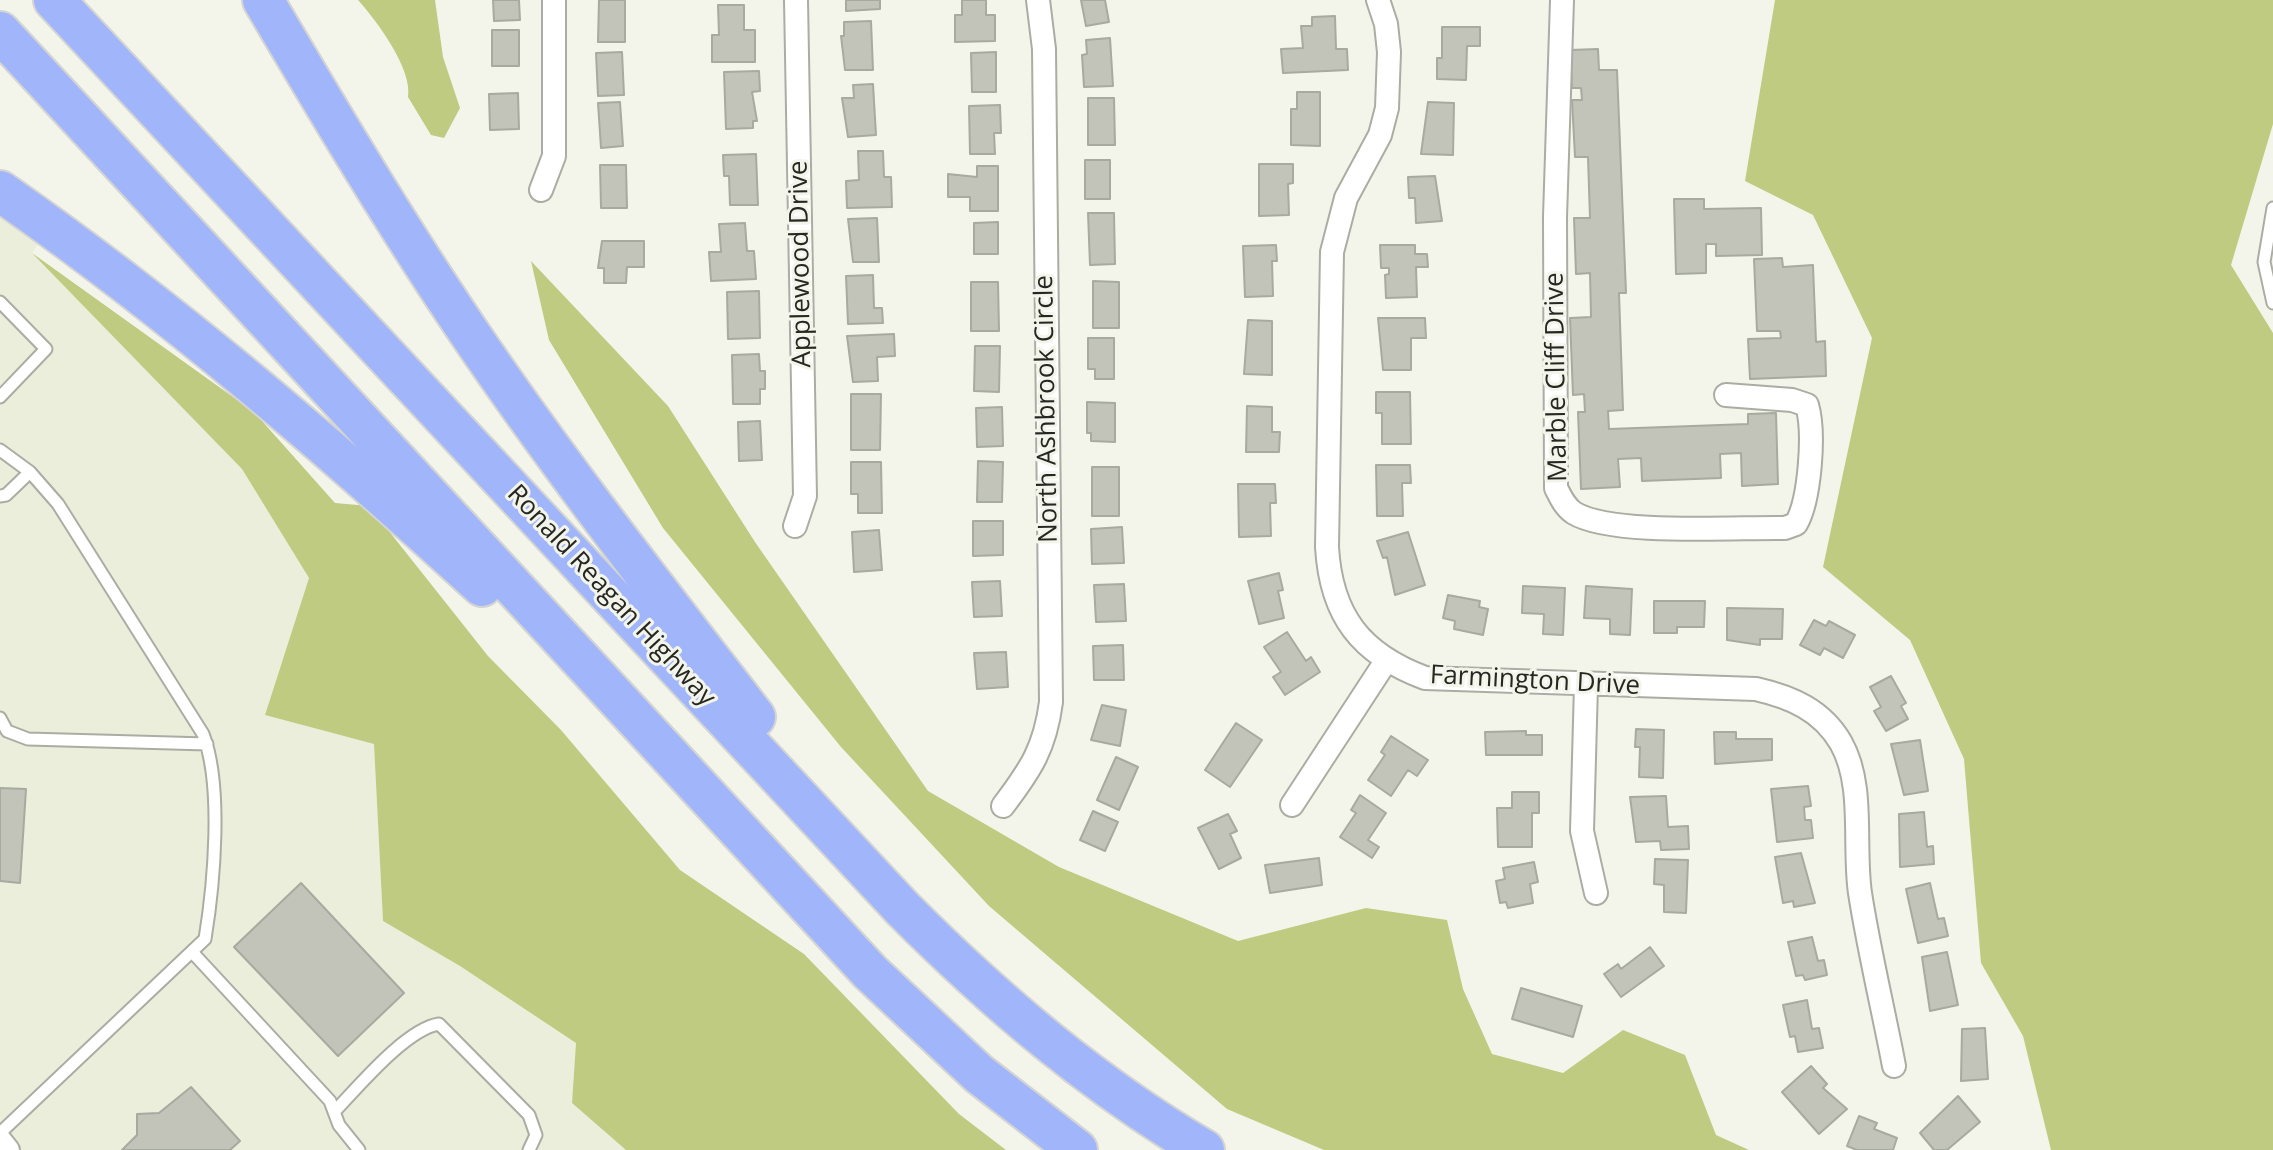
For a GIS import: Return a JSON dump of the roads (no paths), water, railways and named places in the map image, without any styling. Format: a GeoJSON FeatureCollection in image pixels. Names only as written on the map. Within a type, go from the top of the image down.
{"type":"FeatureCollection","features":[{"type":"Feature","properties":{"kind":"highway","name":"Ronald Reagan Highway"},"geometry":{"type":"LineString","coordinates":[[54,0],[75,15],[878,884],[986,989],[1081,1069],[1204,1150]]}},
{"type":"Feature","properties":{"kind":"highway"},"geometry":{"type":"LineString","coordinates":[[263,0],[386,206],[469,332],[598,514],[878,884]]}},
{"type":"Feature","properties":{"kind":"highway"},"geometry":{"type":"LineString","coordinates":[[0,32],[870,972],[979,1074],[1077,1150]]}},
{"type":"Feature","properties":{"kind":"highway"},"geometry":{"type":"LineString","coordinates":[[0,191],[170,315],[307,427],[686,774]]}},
{"type":"Feature","properties":{"kind":"street"},"geometry":{"type":"LineString","coordinates":[[541,190],[554,156],[554,0]]}},
{"type":"Feature","properties":{"kind":"street","name":"Applewood Drive"},"geometry":{"type":"LineString","coordinates":[[795,526],[805,496],[796,0]]}},
{"type":"Feature","properties":{"kind":"street","name":"North Ashbrook Circle"},"geometry":{"type":"LineString","coordinates":[[1003,806],[1039,753],[1051,702],[1044,49],[1038,0]]}},
{"type":"Feature","properties":{"kind":"street","name":"Farmington Drive"},"geometry":{"type":"LineString","coordinates":[[1378,0],[1386,24],[1389,52],[1387,108],[1380,135],[1346,198],[1332,252],[1327,547],[1329,575],[1342,613],[1354,631],[1386,661],[1425,678],[1442,681],[1756,689],[1801,703],[1830,728],[1841,743],[1853,778],[1860,893],[1894,1066]]}},
{"type":"Feature","properties":{"kind":"street","name":"Marble Cliff Drive"},"geometry":{"type":"LineString","coordinates":[[1562,0],[1555,249],[1556,488],[1564,504],[1589,520],[1630,526],[1785,528],[1796,524],[1806,491],[1810,418],[1807,405],[1792,400],[1726,395]]}},
{"type":"Feature","properties":{"kind":"street"},"geometry":{"type":"LineString","coordinates":[[1292,805],[1386,661]]}},
{"type":"Feature","properties":{"kind":"street"},"geometry":{"type":"LineString","coordinates":[[1586,685],[1582,831],[1596,893]]}},
{"type":"Feature","properties":{"kind":"street"},"geometry":{"type":"LineString","coordinates":[[0,1140],[8,1150]]}},
{"type":"Feature","properties":{"kind":"lane"},"geometry":{"type":"LineString","coordinates":[[2273,208],[2264,262],[2273,303]]}},
{"type":"Feature","properties":{"kind":"lane"},"geometry":{"type":"LineString","coordinates":[[0,302],[46,349],[0,397]]}},
{"type":"Feature","properties":{"kind":"lane"},"geometry":{"type":"LineString","coordinates":[[0,450],[30,472],[58,504],[207,744],[215,785],[205,939],[0,1133]]}},
{"type":"Feature","properties":{"kind":"lane"},"geometry":{"type":"LineString","coordinates":[[0,496],[6,495],[30,472]]}},
{"type":"Feature","properties":{"kind":"lane"},"geometry":{"type":"LineString","coordinates":[[0,718],[7,731],[28,739],[207,744]]}},
{"type":"Feature","properties":{"kind":"lane"},"geometry":{"type":"LineString","coordinates":[[193,953],[330,1101],[359,1150]]}},
{"type":"Feature","properties":{"kind":"lane"},"geometry":{"type":"LineString","coordinates":[[334,1112],[369,1074],[426,1026],[439,1024],[529,1115],[536,1135],[529,1150]]}}]}
